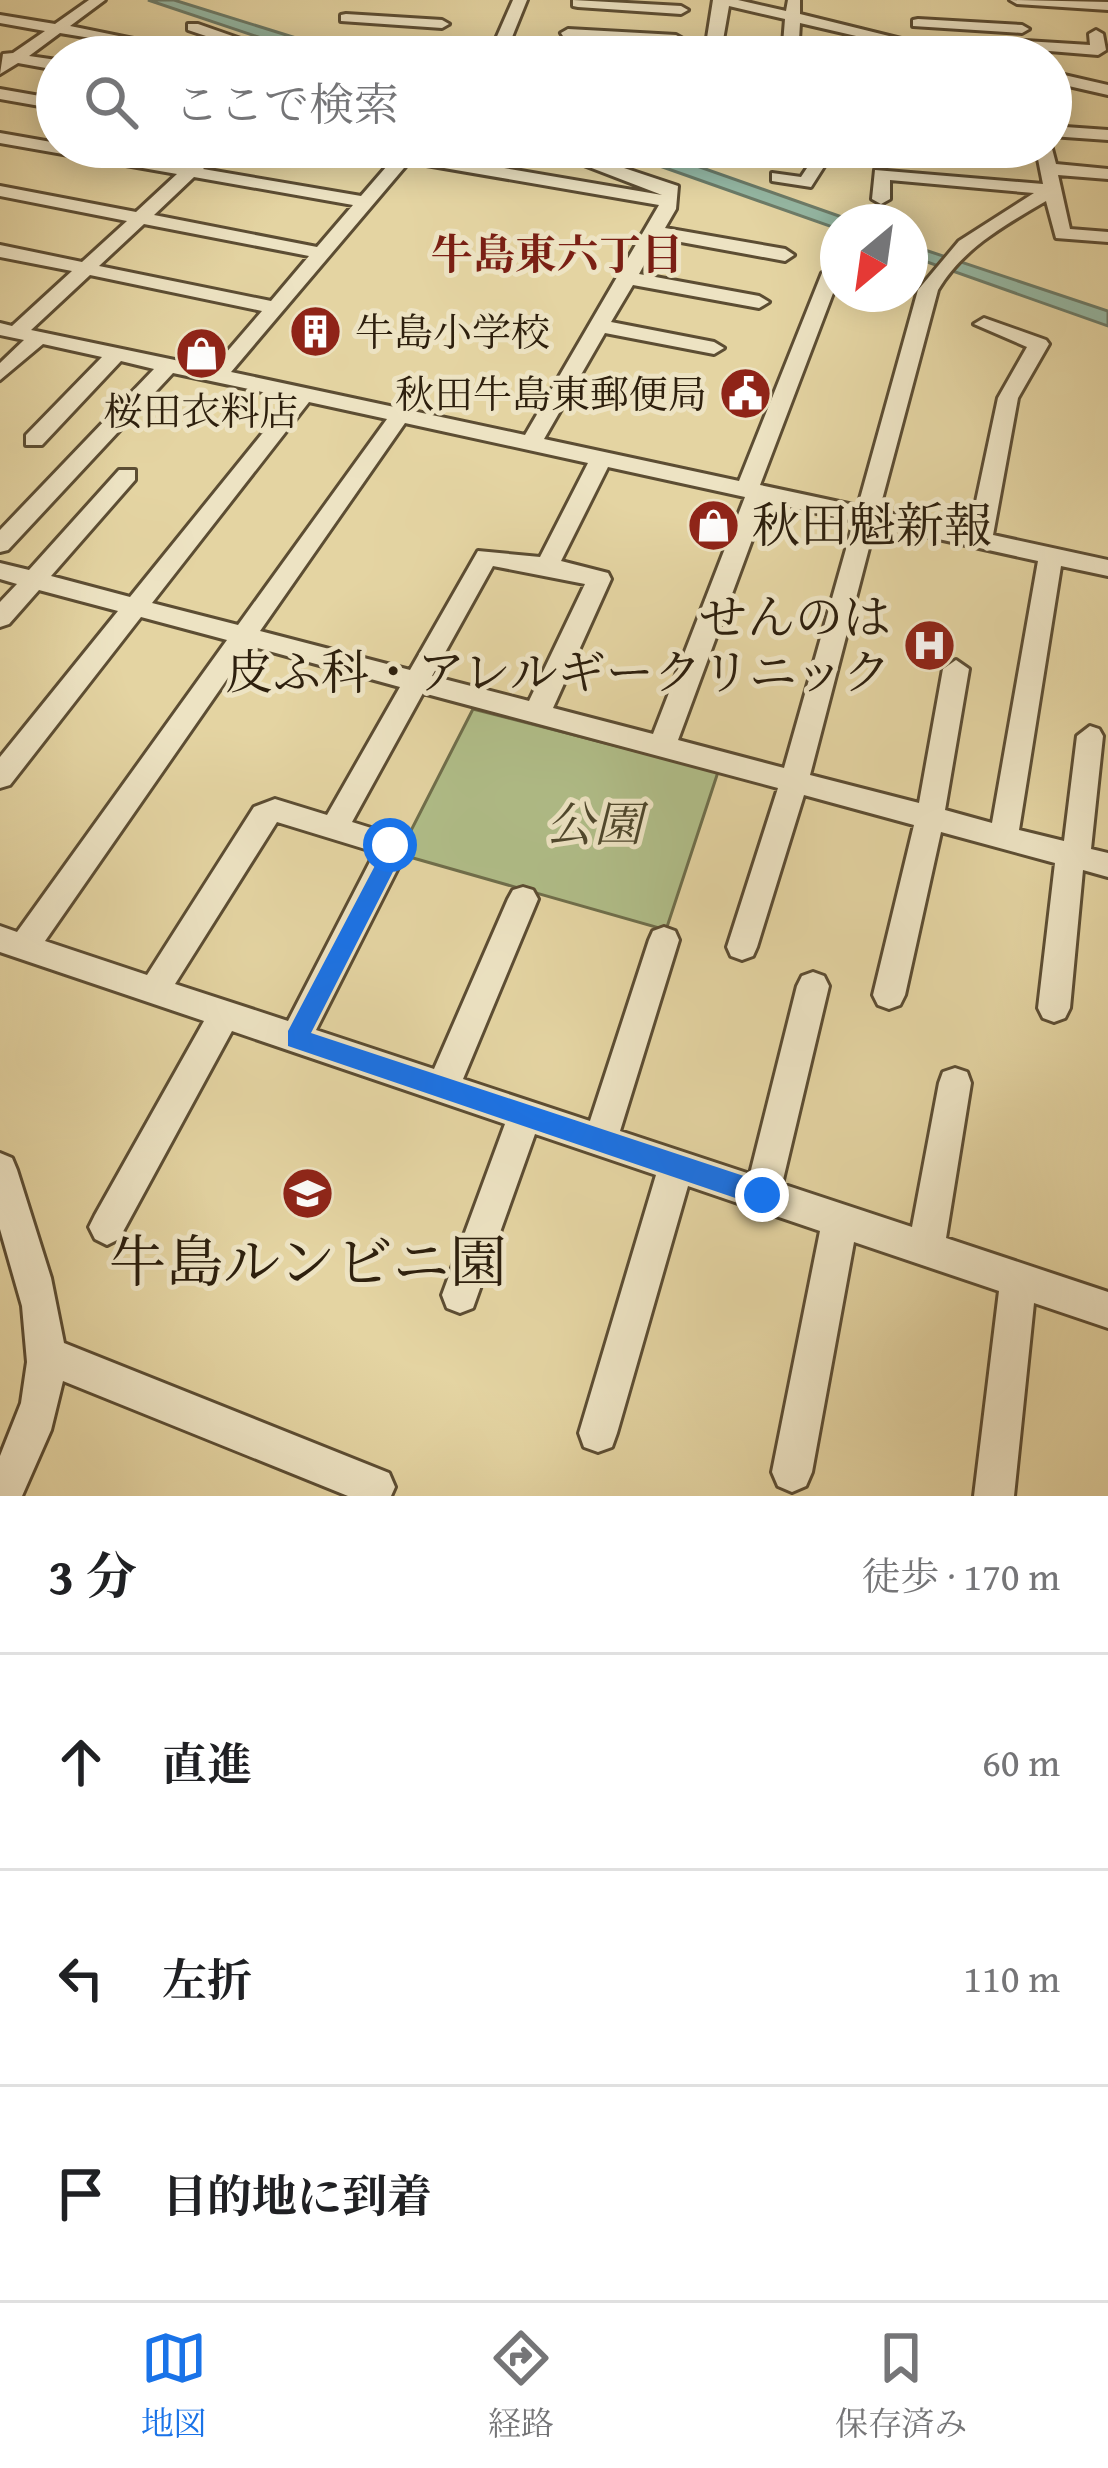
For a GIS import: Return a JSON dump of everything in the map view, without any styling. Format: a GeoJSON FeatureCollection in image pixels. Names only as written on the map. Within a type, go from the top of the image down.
{"type":"FeatureCollection","features":[{"type":"Feature","properties":{"kind":"street"},"geometry":{"type":"LineString","coordinates":[[66,0],[80,12]]}},
{"type":"Feature","properties":{"kind":"street"},"geometry":{"type":"LineString","coordinates":[[44,36],[98,0]]}},
{"type":"Feature","properties":{"kind":"street"},"geometry":{"type":"LineString","coordinates":[[336,34],[356,0]]}},
{"type":"Feature","properties":{"kind":"street"},"geometry":{"type":"LineString","coordinates":[[505,36],[520,0]]}},
{"type":"Feature","properties":{"kind":"street"},"geometry":{"type":"LineString","coordinates":[[716,36],[722,0],[793,8],[892,36]]}},
{"type":"Feature","properties":{"kind":"street"},"geometry":{"type":"LineString","coordinates":[[1024,36],[1017,0],[1108,6]]}},
{"type":"Feature","properties":{"kind":"street"},"geometry":{"type":"LineString","coordinates":[[567,36],[578,2],[681,10]]}},
{"type":"Feature","properties":{"kind":"street"},"geometry":{"type":"LineString","coordinates":[[346,18],[442,24]]}},
{"type":"Feature","properties":{"kind":"street"},"geometry":{"type":"LineString","coordinates":[[0,19],[99,36]]}},
{"type":"Feature","properties":{"kind":"street"},"geometry":{"type":"LineString","coordinates":[[122,36],[142,21]]}},
{"type":"Feature","properties":{"kind":"street"},"geometry":{"type":"LineString","coordinates":[[918,23],[984,36]]}},
{"type":"Feature","properties":{"kind":"street"},"geometry":{"type":"LineString","coordinates":[[193,27],[220,36]]}},
{"type":"Feature","properties":{"kind":"street"},"geometry":{"type":"LineString","coordinates":[[1072,48],[1098,50],[1096,34]]}},
{"type":"Feature","properties":{"kind":"street"},"geometry":{"type":"LineString","coordinates":[[0,69],[7,57],[36,40]]}},
{"type":"Feature","properties":{"kind":"street"},"geometry":{"type":"LineString","coordinates":[[1072,82],[1108,90]]}},
{"type":"Feature","properties":{"kind":"street"},"geometry":{"type":"LineString","coordinates":[[0,94],[36,100]]}},
{"type":"Feature","properties":{"kind":"street"},"geometry":{"type":"LineString","coordinates":[[1072,143],[1108,135]]}},
{"type":"Feature","properties":{"kind":"street"},"geometry":{"type":"LineString","coordinates":[[0,138],[36,144]]}},
{"type":"Feature","properties":{"kind":"street"},"geometry":{"type":"LineString","coordinates":[[1072,159],[1108,173]]}},
{"type":"Feature","properties":{"kind":"street"},"geometry":{"type":"LineString","coordinates":[[169,168],[364,202]]}},
{"type":"Feature","properties":{"kind":"street"},"geometry":{"type":"LineString","coordinates":[[8,330],[195,168]]}},
{"type":"Feature","properties":{"kind":"street"},"geometry":{"type":"LineString","coordinates":[[218,375],[393,168]]}},
{"type":"Feature","properties":{"kind":"street"},"geometry":{"type":"LineString","coordinates":[[495,168],[670,202]]}},
{"type":"Feature","properties":{"kind":"street"},"geometry":{"type":"LineString","coordinates":[[532,442],[670,202],[672,190],[607,168]]}},
{"type":"Feature","properties":{"kind":"street"},"geometry":{"type":"LineString","coordinates":[[778,175],[805,183],[814,168]]}},
{"type":"Feature","properties":{"kind":"street"},"geometry":{"type":"LineString","coordinates":[[1050,168],[1062,233],[1108,237]]}},
{"type":"Feature","properties":{"kind":"street"},"geometry":{"type":"LineString","coordinates":[[880,200],[881,174],[1053,190]]}},
{"type":"Feature","properties":{"kind":"street"},"geometry":{"type":"LineString","coordinates":[[928,280],[959,251],[1053,190]]}},
{"type":"Feature","properties":{"kind":"street"},"geometry":{"type":"LineString","coordinates":[[0,191],[321,253]]}},
{"type":"Feature","properties":{"kind":"street"},"geometry":{"type":"LineString","coordinates":[[655,232],[785,255]]}},
{"type":"Feature","properties":{"kind":"street"},"geometry":{"type":"LineString","coordinates":[[0,251],[272,307]]}},
{"type":"Feature","properties":{"kind":"street"},"geometry":{"type":"LineString","coordinates":[[627,278],[759,302]]}},
{"type":"Feature","properties":{"kind":"street"},"geometry":{"type":"LineString","coordinates":[[662,746],[820,311]]}},
{"type":"Feature","properties":{"kind":"street"},"geometry":{"type":"LineString","coordinates":[[742,947],[869,516],[918,312]]}},
{"type":"Feature","properties":{"kind":"street"},"geometry":{"type":"LineString","coordinates":[[980,541],[1008,398],[1039,344],[984,324]]}},
{"type":"Feature","properties":{"kind":"street"},"geometry":{"type":"LineString","coordinates":[[599,326],[714,348]]}},
{"type":"Feature","properties":{"kind":"street"},"geometry":{"type":"LineString","coordinates":[[8,330],[1108,568]]}},
{"type":"Feature","properties":{"kind":"street"},"geometry":{"type":"LineString","coordinates":[[0,374],[39,337]]}},
{"type":"Feature","properties":{"kind":"street"},"geometry":{"type":"LineString","coordinates":[[34,440],[117,353]]}},
{"type":"Feature","properties":{"kind":"street"},"geometry":{"type":"LineString","coordinates":[[0,544],[169,365]]}},
{"type":"Feature","properties":{"kind":"street"},"geometry":{"type":"LineString","coordinates":[[0,778],[305,394]]}},
{"type":"Feature","properties":{"kind":"street"},"geometry":{"type":"LineString","coordinates":[[401,414],[245,635],[11,943],[1108,1310]]}},
{"type":"Feature","properties":{"kind":"street"},"geometry":{"type":"LineString","coordinates":[[547,566],[602,458]]}},
{"type":"Feature","properties":{"kind":"street"},"geometry":{"type":"LineString","coordinates":[[0,618],[127,475]]}},
{"type":"Feature","properties":{"kind":"street"},"geometry":{"type":"LineString","coordinates":[[1004,838],[1051,556]]}},
{"type":"Feature","properties":{"kind":"street"},"geometry":{"type":"LineString","coordinates":[[335,827],[486,557],[599,579],[537,713]]}},
{"type":"Feature","properties":{"kind":"street"},"geometry":{"type":"LineString","coordinates":[[0,571],[1108,865]]}},
{"type":"Feature","properties":{"kind":"street"},"geometry":{"type":"LineString","coordinates":[[889,995],[930,818],[956,669]]}},
{"type":"Feature","properties":{"kind":"street"},"geometry":{"type":"LineString","coordinates":[[0,734],[28,743]]}},
{"type":"Feature","properties":{"kind":"street"},"geometry":{"type":"LineString","coordinates":[[1054,1008],[1090,736]]}},
{"type":"Feature","properties":{"kind":"street"},"geometry":{"type":"LineString","coordinates":[[154,991],[264,815],[275,810],[390,845],[389,858],[296,1038]]}},
{"type":"Feature","properties":{"kind":"street"},"geometry":{"type":"LineString","coordinates":[[443,1088],[523,899]]}},
{"type":"Feature","properties":{"kind":"street"},"geometry":{"type":"LineString","coordinates":[[600,1140],[664,940]]}},
{"type":"Feature","properties":{"kind":"street"},"geometry":{"type":"LineString","coordinates":[[762,1195],[813,986]]}},
{"type":"Feature","properties":{"kind":"street"},"geometry":{"type":"LineString","coordinates":[[107,1227],[225,1014]]}},
{"type":"Feature","properties":{"kind":"street"},"geometry":{"type":"LineString","coordinates":[[926,1249],[956,1083]]}},
{"type":"Feature","properties":{"kind":"street"},"geometry":{"type":"LineString","coordinates":[[460,1295],[525,1115]]}},
{"type":"Feature","properties":{"kind":"street"},"geometry":{"type":"LineString","coordinates":[[598,1432],[676,1166]]}},
{"type":"Feature","properties":{"kind":"street"},"geometry":{"type":"LineString","coordinates":[[0,1169],[4,1205],[41,1306],[48,1356],[43,1395],[2,1496]]}},
{"type":"Feature","properties":{"kind":"street"},"geometry":{"type":"LineString","coordinates":[[792,1472],[840,1220]]}},
{"type":"Feature","properties":{"kind":"street"},"geometry":{"type":"LineString","coordinates":[[994,1496],[1018,1280]]}},
{"type":"Feature","properties":{"kind":"street"},"geometry":{"type":"LineString","coordinates":[[48,1356],[375,1487]]}},
{"type":"Feature","properties":{"kind":"green space","name":"公園"},"geometry":{"type":"Polygon","coordinates":[[[473,709],[718,772],[666,930],[399,854],[473,709]]]}},
{"type":"Feature","properties":{"kind":"shaded area"},"geometry":{"type":"Polygon","coordinates":[[[148,0],[174,0],[290,36],[255,36],[148,0]]]}},
{"type":"Feature","properties":{"kind":"shaded area"},"geometry":{"type":"Polygon","coordinates":[[[665,168],[703,168],[820,209],[820,223],[665,168]]]}},
{"type":"Feature","properties":{"kind":"shaded area"},"geometry":{"type":"Polygon","coordinates":[[[928,251],[1108,311],[1108,326],[928,262],[928,251]]]}},
{"type":"Feature","properties":{"kind":"place","name":"牛島小学校"},"geometry":{"type":"Point","coordinates":[316,332]}},
{"type":"Feature","properties":{"kind":"place","name":"桜田衣料店"},"geometry":{"type":"Point","coordinates":[201,354]}},
{"type":"Feature","properties":{"kind":"place","name":"秋田牛島東郵便局"},"geometry":{"type":"Point","coordinates":[746,394]}},
{"type":"Feature","properties":{"kind":"place","name":"秋田魁新報"},"geometry":{"type":"Point","coordinates":[713,525]}},
{"type":"Feature","properties":{"kind":"place","name":"せんのは 皮ふ科・アレルギークリニック"},"geometry":{"type":"Point","coordinates":[930,645]}},
{"type":"Feature","properties":{"kind":"place","name":"牛島ルンビニ園"},"geometry":{"type":"Point","coordinates":[308,1193]}},
{"type":"Feature","properties":{"kind":"district","name":"牛島東六丁目"},"geometry":{"type":"Point","coordinates":[557,254]}},
{"type":"Feature","properties":{"kind":"route"},"geometry":{"type":"LineString","coordinates":[[390,845],[389,858],[296,1038],[762,1195]]}}]}
